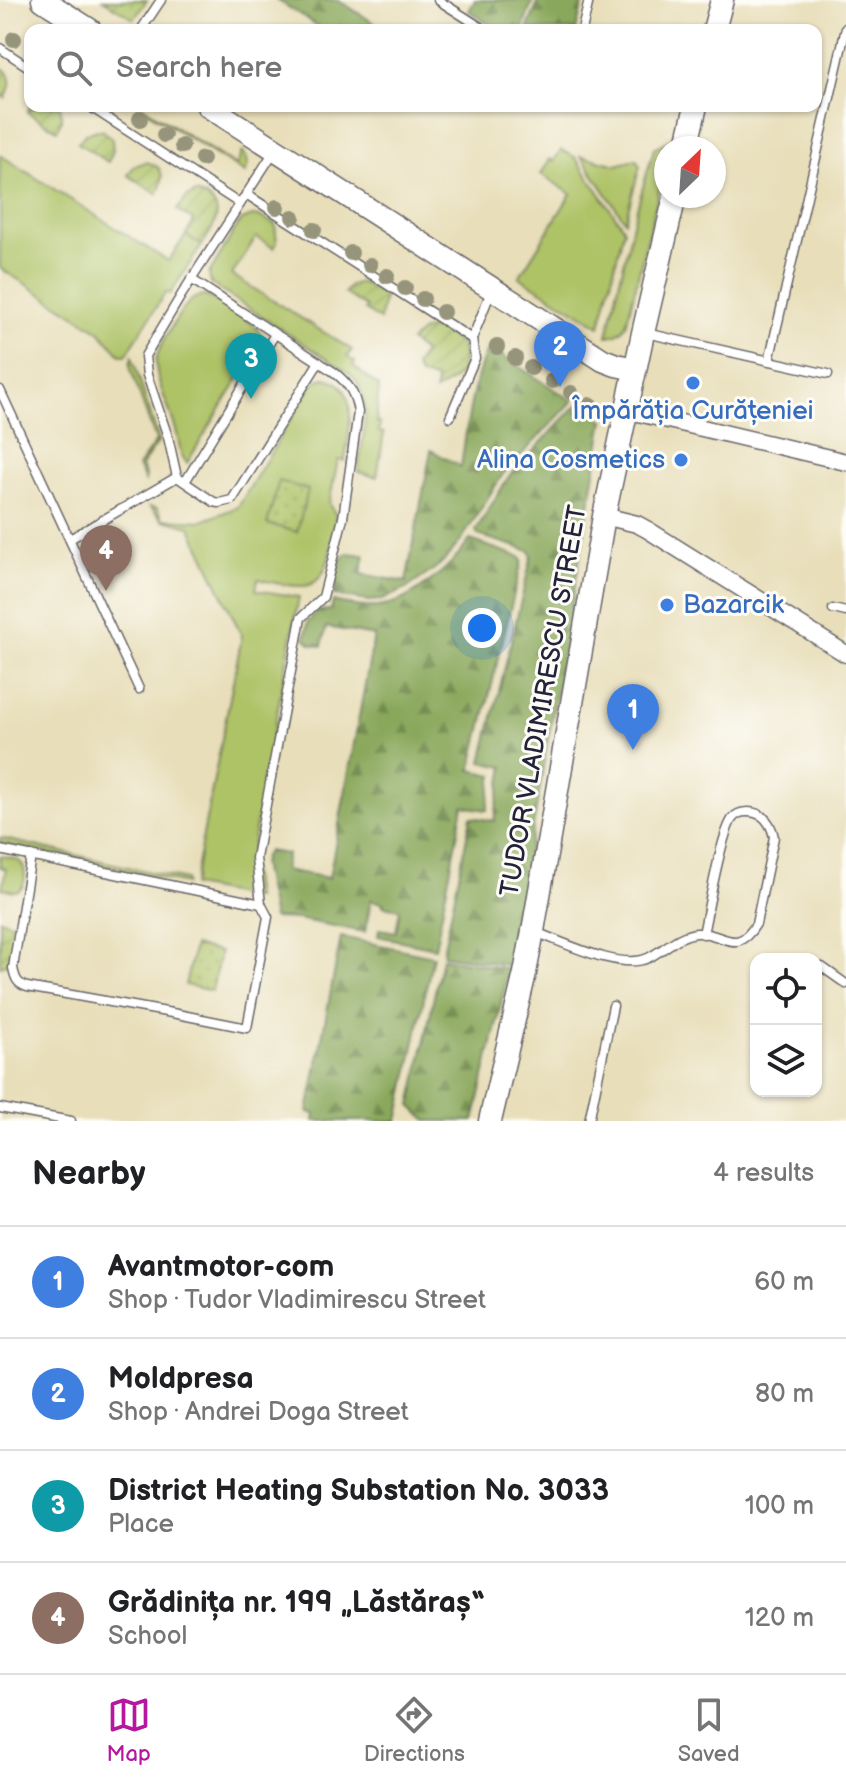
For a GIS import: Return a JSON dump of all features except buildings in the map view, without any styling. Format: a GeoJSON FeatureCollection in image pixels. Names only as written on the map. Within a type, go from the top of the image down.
{"type":"FeatureCollection","features":[{"type":"Feature","properties":{"kind":"main road"},"geometry":{"type":"LineString","coordinates":[[43,0],[81,24]]}},
{"type":"Feature","properties":{"kind":"main road"},"geometry":{"type":"LineString","coordinates":[[716,24],[722,0]]}},
{"type":"Feature","properties":{"kind":"main road"},"geometry":{"type":"LineString","coordinates":[[217,112],[603,360],[635,369]]}},
{"type":"Feature","properties":{"kind":"main road"},"geometry":{"type":"LineString","coordinates":[[689,136],[695,112]]}},
{"type":"Feature","properties":{"kind":"main road","name":"TUDOR VLADIMIRESCU STREET"},"geometry":{"type":"LineString","coordinates":[[490,1121],[533,931],[604,516],[672,208]]}},
{"type":"Feature","properties":{"kind":"street"},"geometry":{"type":"LineString","coordinates":[[626,410],[846,462]]}},
{"type":"Feature","properties":{"kind":"street"},"geometry":{"type":"LineString","coordinates":[[604,516],[648,530],[846,654]]}},
{"type":"Feature","properties":{"kind":"lane"},"geometry":{"type":"LineString","coordinates":[[145,24],[161,0]]}},
{"type":"Feature","properties":{"kind":"lane"},"geometry":{"type":"LineString","coordinates":[[438,0],[476,24]]}},
{"type":"Feature","properties":{"kind":"lane"},"geometry":{"type":"LineString","coordinates":[[583,24],[589,0]]}},
{"type":"Feature","properties":{"kind":"lane"},"geometry":{"type":"LineString","coordinates":[[769,361],[846,28]]}},
{"type":"Feature","properties":{"kind":"lane"},"geometry":{"type":"LineString","coordinates":[[0,48],[24,64]]}},
{"type":"Feature","properties":{"kind":"lane"},"geometry":{"type":"LineString","coordinates":[[98,112],[240,204]]}},
{"type":"Feature","properties":{"kind":"lane"},"geometry":{"type":"LineString","coordinates":[[275,150],[145,356],[147,375],[181,479],[214,502],[232,500],[319,362]]}},
{"type":"Feature","properties":{"kind":"lane"},"geometry":{"type":"LineString","coordinates":[[246,194],[472,339]]}},
{"type":"Feature","properties":{"kind":"lane"},"geometry":{"type":"LineString","coordinates":[[31,856],[13,968],[20,985],[247,1028],[268,917],[261,904],[256,858],[301,618],[323,597],[343,518],[358,412],[348,383],[191,279]]}},
{"type":"Feature","properties":{"kind":"lane"},"geometry":{"type":"LineString","coordinates":[[450,417],[475,358],[472,339],[492,288]]}},
{"type":"Feature","properties":{"kind":"lane"},"geometry":{"type":"LineString","coordinates":[[643,333],[828,374]]}},
{"type":"Feature","properties":{"kind":"lane"},"geometry":{"type":"LineString","coordinates":[[70,539],[181,479],[275,334]]}},
{"type":"Feature","properties":{"kind":"lane"},"geometry":{"type":"LineString","coordinates":[[0,390],[139,689]]}},
{"type":"Feature","properties":{"kind":"lane"},"geometry":{"type":"LineString","coordinates":[[833,609],[846,612]]}},
{"type":"Feature","properties":{"kind":"lane"},"geometry":{"type":"LineString","coordinates":[[533,931],[621,961],[645,960],[695,933],[735,942],[743,940],[756,924],[774,837],[770,823],[763,817],[745,812],[736,814],[730,821],[703,934]]}},
{"type":"Feature","properties":{"kind":"lane"},"geometry":{"type":"LineString","coordinates":[[0,850],[261,904]]}},
{"type":"Feature","properties":{"kind":"lane"},"geometry":{"type":"LineString","coordinates":[[822,967],[846,984]]}},
{"type":"Feature","properties":{"kind":"lane"},"geometry":{"type":"LineString","coordinates":[[589,1121],[613,1006]]}},
{"type":"Feature","properties":{"kind":"lane"},"geometry":{"type":"LineString","coordinates":[[0,1108],[71,1121]]}},
{"type":"Feature","properties":{"kind":"green space"},"geometry":{"type":"Polygon","coordinates":[[[103,0],[147,0],[134,19],[103,0]]]}},
{"type":"Feature","properties":{"kind":"green space"},"geometry":{"type":"Polygon","coordinates":[[[277,0],[338,0],[376,24],[315,24],[277,0]]]}},
{"type":"Feature","properties":{"kind":"green space"},"geometry":{"type":"Polygon","coordinates":[[[475,0],[533,0],[524,24],[489,24],[469,11],[475,0]]]}},
{"type":"Feature","properties":{"kind":"green space"},"geometry":{"type":"Polygon","coordinates":[[[539,0],[584,0],[578,24],[529,24],[539,0]]]}},
{"type":"Feature","properties":{"kind":"green space"},"geometry":{"type":"Polygon","coordinates":[[[0,67],[8,73],[10,81],[5,98],[0,95],[0,67]]]}},
{"type":"Feature","properties":{"kind":"green space"},"geometry":{"type":"Polygon","coordinates":[[[27,112],[61,112],[62,119],[57,130],[27,112]]]}},
{"type":"Feature","properties":{"kind":"green space"},"geometry":{"type":"Polygon","coordinates":[[[148,112],[236,166],[242,152],[248,162],[245,173],[148,112]]]}},
{"type":"Feature","properties":{"kind":"green space"},"geometry":{"type":"Polygon","coordinates":[[[97,130],[112,139],[113,151],[108,162],[78,143],[85,134],[97,130]]]}},
{"type":"Feature","properties":{"kind":"green space"},"geometry":{"type":"Polygon","coordinates":[[[654,148],[655,208],[626,325],[619,333],[607,336],[654,148]]]}},
{"type":"Feature","properties":{"kind":"green space"},"geometry":{"type":"Polygon","coordinates":[[[561,150],[575,157],[624,229],[600,326],[519,277],[571,194],[541,174],[550,159],[554,161],[561,150]]]}},
{"type":"Feature","properties":{"kind":"green space"},"geometry":{"type":"Polygon","coordinates":[[[0,155],[168,261],[186,235],[202,245],[170,294],[166,292],[126,355],[121,355],[98,330],[0,268],[0,155]]]}},
{"type":"Feature","properties":{"kind":"green space"},"geometry":{"type":"Polygon","coordinates":[[[581,156],[617,165],[636,159],[640,166],[625,221],[581,156]]]}},
{"type":"Feature","properties":{"kind":"green space"},"geometry":{"type":"Polygon","coordinates":[[[146,162],[157,167],[162,174],[157,194],[128,175],[134,166],[146,162]]]}},
{"type":"Feature","properties":{"kind":"green space"},"geometry":{"type":"Polygon","coordinates":[[[196,193],[213,203],[217,216],[202,245],[186,235],[194,221],[177,210],[187,197],[196,193]]]}},
{"type":"Feature","properties":{"kind":"green space"},"geometry":{"type":"Polygon","coordinates":[[[252,216],[275,224],[277,243],[274,248],[256,237],[232,275],[352,350],[347,357],[355,362],[353,366],[379,387],[376,422],[380,423],[379,432],[384,433],[377,477],[358,472],[365,417],[362,391],[356,380],[211,284],[209,274],[237,226],[252,216]]]}},
{"type":"Feature","properties":{"kind":"green space"},"geometry":{"type":"Polygon","coordinates":[[[360,282],[384,296],[380,320],[344,293],[351,285],[360,282]]]}},
{"type":"Feature","properties":{"kind":"green space"},"geometry":{"type":"Polygon","coordinates":[[[205,296],[237,313],[263,337],[187,463],[161,389],[156,362],[165,338],[183,310],[193,299],[205,296]]]}},
{"type":"Feature","properties":{"kind":"green space"},"geometry":{"type":"Polygon","coordinates":[[[436,328],[461,344],[463,361],[455,378],[435,391],[436,379],[420,376],[415,366],[424,352],[410,341],[424,330],[436,328]]]}},
{"type":"Feature","properties":{"kind":"green space"},"geometry":{"type":"Polygon","coordinates":[[[488,347],[573,401],[503,474],[460,542],[433,570],[406,589],[382,600],[367,601],[334,595],[340,559],[348,553],[365,555],[361,574],[406,582],[431,450],[461,467],[474,391],[488,347]]]}},
{"type":"Feature","properties":{"kind":"green space"},"geometry":{"type":"Polygon","coordinates":[[[132,356],[159,441],[141,466],[145,481],[138,466],[156,441],[131,370],[132,356]]]}},
{"type":"Feature","properties":{"kind":"green space"},"geometry":{"type":"Polygon","coordinates":[[[324,378],[344,389],[350,411],[345,461],[338,460],[329,504],[336,515],[329,558],[320,577],[313,583],[292,586],[258,579],[256,590],[299,597],[252,846],[250,864],[255,898],[193,886],[242,636],[190,526],[163,520],[150,507],[157,508],[163,519],[202,521],[238,507],[310,388],[324,378]]]}},
{"type":"Feature","properties":{"kind":"green space"},"geometry":{"type":"Polygon","coordinates":[[[578,404],[604,420],[509,965],[444,955],[471,817],[494,821],[504,767],[482,762],[532,555],[530,551],[478,535],[476,530],[509,476],[578,404]]]}},
{"type":"Feature","properties":{"kind":"green space"},"geometry":{"type":"Polygon","coordinates":[[[279,481],[308,490],[297,532],[267,524],[279,481]]]}},
{"type":"Feature","properties":{"kind":"green space"},"geometry":{"type":"Polygon","coordinates":[[[470,540],[520,557],[522,561],[471,770],[493,775],[487,810],[463,806],[435,948],[378,936],[379,929],[396,932],[400,909],[371,900],[365,932],[297,919],[273,918],[262,864],[268,851],[287,854],[284,870],[329,878],[374,636],[326,627],[322,646],[312,644],[305,638],[308,622],[318,611],[331,610],[333,601],[372,607],[403,599],[441,572],[470,540]]]}},
{"type":"Feature","properties":{"kind":"green space"},"geometry":{"type":"Polygon","coordinates":[[[0,838],[186,880],[186,884],[0,843],[0,838]]]}},
{"type":"Feature","properties":{"kind":"green space"},"geometry":{"type":"Polygon","coordinates":[[[0,856],[22,865],[25,878],[20,889],[2,888],[6,869],[0,867],[0,856]]]}},
{"type":"Feature","properties":{"kind":"green space"},"geometry":{"type":"Polygon","coordinates":[[[0,919],[11,923],[15,931],[9,960],[0,966],[0,919]]]}},
{"type":"Feature","properties":{"kind":"green space"},"geometry":{"type":"Polygon","coordinates":[[[341,937],[433,956],[398,1121],[314,1121],[315,1114],[308,1112],[341,937]]]}},
{"type":"Feature","properties":{"kind":"green space"},"geometry":{"type":"Polygon","coordinates":[[[194,946],[220,952],[212,991],[185,985],[194,946]]]}},
{"type":"Feature","properties":{"kind":"green space"},"geometry":{"type":"Polygon","coordinates":[[[442,958],[509,969],[474,1121],[427,1121],[411,1106],[442,958]]]}},
{"type":"Feature","properties":{"kind":"place","name":"Împărăția Curățeniei"},"geometry":{"type":"Point","coordinates":[693,383]}},
{"type":"Feature","properties":{"kind":"place","name":"Moldpresa"},"geometry":{"type":"Point","coordinates":[560,387]}},
{"type":"Feature","properties":{"kind":"place","name":"District Heating Substation No. 3033"},"geometry":{"type":"Point","coordinates":[251,399]}},
{"type":"Feature","properties":{"kind":"place","name":"Alina Cosmetics"},"geometry":{"type":"Point","coordinates":[681,460]}},
{"type":"Feature","properties":{"kind":"place","name":"Grădinița nr. 199 „Lăstăraș“"},"geometry":{"type":"Point","coordinates":[106,591]}},
{"type":"Feature","properties":{"kind":"place","name":"Bazarcik"},"geometry":{"type":"Point","coordinates":[667,605]}},
{"type":"Feature","properties":{"kind":"place","name":"Avantmotor-com"},"geometry":{"type":"Point","coordinates":[633,750]}}]}
